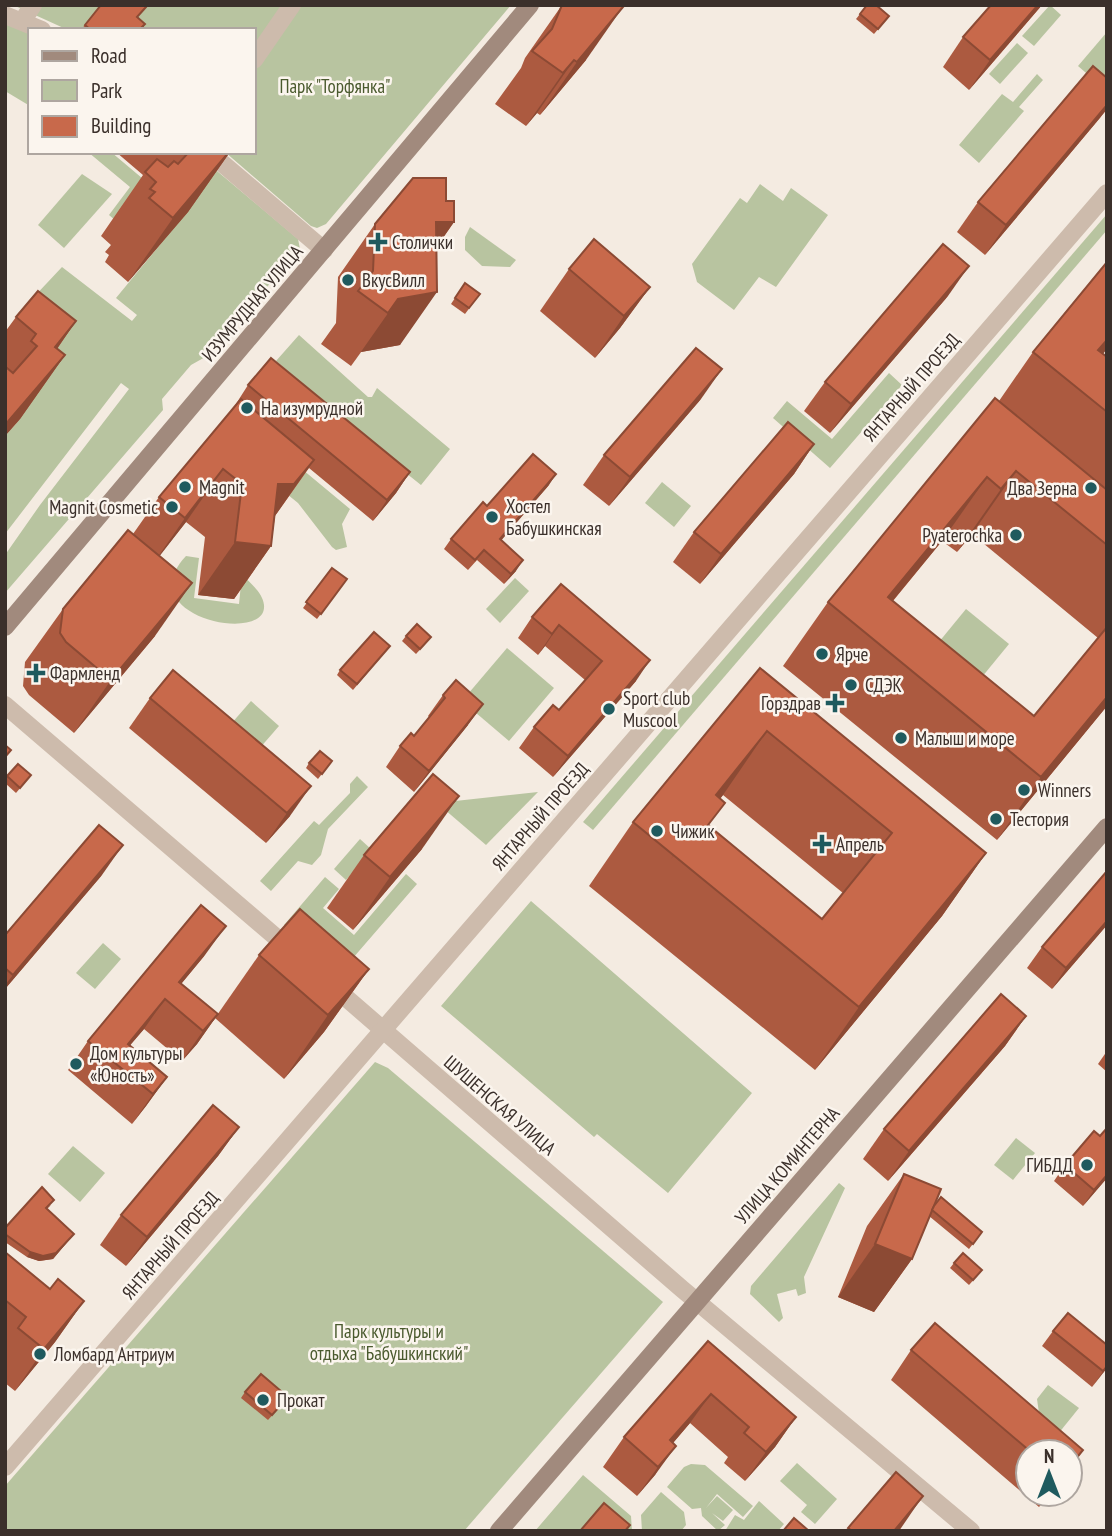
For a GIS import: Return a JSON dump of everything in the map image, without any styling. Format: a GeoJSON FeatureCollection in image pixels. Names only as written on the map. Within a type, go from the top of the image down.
{"type":"FeatureCollection","features":[{"type":"Feature","properties":{"kind":"street"},"geometry":{"type":"LineString","coordinates":[[256,57],[292,5]]}},
{"type":"Feature","properties":{"kind":"street","name":"ИЗУМРУДНАЯ УЛИЦА"},"geometry":{"type":"LineString","coordinates":[[5,627],[530,5]]}},
{"type":"Feature","properties":{"kind":"street"},"geometry":{"type":"LineString","coordinates":[[20,13],[40,28]]}},
{"type":"Feature","properties":{"kind":"street"},"geometry":{"type":"LineString","coordinates":[[211,154],[324,250]]}},
{"type":"Feature","properties":{"kind":"street","name":"ЯНТАРНЫЙ ПРОЕЗД"},"geometry":{"type":"LineString","coordinates":[[5,1467],[1107,192]]}},
{"type":"Feature","properties":{"kind":"street","name":"ШУШЕНСКАЯ УЛИЦА"},"geometry":{"type":"LineString","coordinates":[[5,705],[696,1301],[971,1531]]}},
{"type":"Feature","properties":{"kind":"street","name":"УЛИЦА КОМИНТЕРНА"},"geometry":{"type":"LineString","coordinates":[[499,1531],[1107,827]]}},
{"type":"Feature","properties":{"kind":"green space","name":"Парк \"Торфянка\""},"geometry":{"type":"Polygon","coordinates":[[[13,5],[511,5],[326,224],[317,228],[311,226],[227,154],[256,154],[256,28],[64,28],[13,5]]]}},
{"type":"Feature","properties":{"kind":"green space"},"geometry":{"type":"Polygon","coordinates":[[[1050,5],[1061,15],[1034,46],[1022,36],[1050,5]]]}},
{"type":"Feature","properties":{"kind":"green space"},"geometry":{"type":"Polygon","coordinates":[[[5,24],[28,32],[28,105],[5,91],[5,24]]]}},
{"type":"Feature","properties":{"kind":"green space"},"geometry":{"type":"Polygon","coordinates":[[[1107,32],[1107,91],[1078,66],[1107,32]]]}},
{"type":"Feature","properties":{"kind":"green space"},"geometry":{"type":"Polygon","coordinates":[[[1017,43],[1028,53],[1000,84],[989,74],[1017,43]]]}},
{"type":"Feature","properties":{"kind":"green space"},"geometry":{"type":"Polygon","coordinates":[[[1037,74],[1043,80],[1019,107],[1024,111],[979,163],[959,145],[1002,94],[1013,102],[1037,74]]]}},
{"type":"Feature","properties":{"kind":"green space"},"geometry":{"type":"Polygon","coordinates":[[[90,154],[113,154],[155,189],[123,227],[109,215],[130,187],[90,154]]]}},
{"type":"Feature","properties":{"kind":"green space"},"geometry":{"type":"Polygon","coordinates":[[[211,166],[298,239],[300,249],[207,356],[191,365],[162,399],[163,410],[5,593],[5,555],[129,389],[121,383],[5,534],[5,436],[20,419],[31,300],[62,267],[132,321],[137,315],[116,298],[187,212],[211,166]]]}},
{"type":"Feature","properties":{"kind":"green space"},"geometry":{"type":"Polygon","coordinates":[[[82,174],[112,194],[64,248],[38,225],[82,174]]]}},
{"type":"Feature","properties":{"kind":"green space"},"geometry":{"type":"Polygon","coordinates":[[[760,184],[783,201],[791,188],[828,215],[776,287],[759,277],[734,310],[697,282],[692,264],[740,198],[747,203],[760,184]]]}},
{"type":"Feature","properties":{"kind":"green space"},"geometry":{"type":"Polygon","coordinates":[[[1107,214],[1107,230],[593,830],[583,822],[1107,214]]]}},
{"type":"Feature","properties":{"kind":"green space"},"geometry":{"type":"Polygon","coordinates":[[[470,227],[516,260],[510,267],[482,266],[465,250],[465,237],[470,227]]]}},
{"type":"Feature","properties":{"kind":"green space"},"geometry":{"type":"Polygon","coordinates":[[[299,335],[368,397],[372,397],[377,388],[450,449],[421,485],[347,426],[349,423],[276,361],[299,335]]]}},
{"type":"Feature","properties":{"kind":"green space"},"geometry":{"type":"Polygon","coordinates":[[[889,373],[902,385],[830,468],[773,418],[787,401],[832,439],[889,373]]]}},
{"type":"Feature","properties":{"kind":"green space"},"geometry":{"type":"Polygon","coordinates":[[[244,421],[350,509],[342,524],[347,547],[336,550],[332,547],[298,503],[225,444],[244,421]]]}},
{"type":"Feature","properties":{"kind":"green space"},"geometry":{"type":"Polygon","coordinates":[[[662,482],[691,506],[674,527],[645,503],[662,482]]]}},
{"type":"Feature","properties":{"kind":"green space"},"geometry":{"type":"Polygon","coordinates":[[[186,556],[199,558],[194,598],[239,604],[242,574],[256,588],[263,601],[259,617],[245,623],[226,623],[205,618],[187,609],[175,595],[173,577],[186,556]]]}},
{"type":"Feature","properties":{"kind":"green space"},"geometry":{"type":"Polygon","coordinates":[[[515,578],[529,591],[500,623],[486,609],[515,578]]]}},
{"type":"Feature","properties":{"kind":"green space"},"geometry":{"type":"Polygon","coordinates":[[[966,609],[1009,644],[968,694],[925,659],[966,609]]]}},
{"type":"Feature","properties":{"kind":"green space"},"geometry":{"type":"Polygon","coordinates":[[[507,648],[554,688],[509,741],[462,701],[507,648]]]}},
{"type":"Feature","properties":{"kind":"green space"},"geometry":{"type":"Polygon","coordinates":[[[251,701],[279,726],[259,749],[231,724],[251,701]]]}},
{"type":"Feature","properties":{"kind":"green space"},"geometry":{"type":"Polygon","coordinates":[[[357,776],[368,787],[328,829],[321,855],[312,865],[298,861],[271,891],[260,881],[314,821],[319,825],[350,793],[350,784],[357,776]]]}},
{"type":"Feature","properties":{"kind":"green space"},"geometry":{"type":"Polygon","coordinates":[[[538,792],[486,845],[437,803],[538,792]]]}},
{"type":"Feature","properties":{"kind":"green space"},"geometry":{"type":"Polygon","coordinates":[[[360,839],[372,850],[346,880],[334,869],[360,839]]]}},
{"type":"Feature","properties":{"kind":"green space"},"geometry":{"type":"Polygon","coordinates":[[[406,874],[417,884],[340,973],[284,925],[325,877],[339,889],[323,908],[354,935],[406,874]]]}},
{"type":"Feature","properties":{"kind":"green space"},"geometry":{"type":"Polygon","coordinates":[[[531,901],[752,1093],[668,1193],[597,1134],[594,1137],[441,1006],[531,901]]]}},
{"type":"Feature","properties":{"kind":"green space"},"geometry":{"type":"Polygon","coordinates":[[[103,943],[121,959],[95,989],[76,973],[103,943]]]}},
{"type":"Feature","properties":{"kind":"green space","name":"Парк культуры и отдыха \"Бабушкинский\""},"geometry":{"type":"Polygon","coordinates":[[[375,1062],[388,1068],[663,1302],[464,1531],[5,1531],[5,1486],[375,1062]]]}},
{"type":"Feature","properties":{"kind":"green space"},"geometry":{"type":"Polygon","coordinates":[[[1016,1138],[1035,1153],[1013,1180],[994,1165],[1016,1138]]]}},
{"type":"Feature","properties":{"kind":"green space"},"geometry":{"type":"Polygon","coordinates":[[[73,1146],[105,1173],[80,1202],[48,1174],[73,1146]]]}},
{"type":"Feature","properties":{"kind":"green space"},"geometry":{"type":"Polygon","coordinates":[[[839,1183],[845,1188],[804,1277],[806,1293],[798,1296],[796,1289],[777,1294],[783,1318],[779,1322],[750,1294],[751,1286],[839,1183]]]}},
{"type":"Feature","properties":{"kind":"green space"},"geometry":{"type":"Polygon","coordinates":[[[1048,1385],[1079,1408],[1058,1434],[1040,1420],[1037,1399],[1048,1385]]]}},
{"type":"Feature","properties":{"kind":"green space"},"geometry":{"type":"Polygon","coordinates":[[[797,1463],[837,1499],[815,1524],[801,1512],[807,1505],[780,1481],[797,1463]]]}},
{"type":"Feature","properties":{"kind":"green space"},"geometry":{"type":"Polygon","coordinates":[[[691,1464],[705,1465],[753,1506],[743,1517],[717,1494],[706,1508],[717,1496],[733,1510],[723,1521],[712,1513],[725,1525],[718,1531],[702,1516],[701,1508],[692,1509],[667,1487],[684,1467],[691,1464]]]}},
{"type":"Feature","properties":{"kind":"green space"},"geometry":{"type":"Polygon","coordinates":[[[583,1475],[631,1516],[632,1531],[586,1531],[582,1528],[579,1531],[535,1531],[583,1475]]]}},
{"type":"Feature","properties":{"kind":"green space"},"geometry":{"type":"Polygon","coordinates":[[[661,1492],[684,1512],[686,1525],[681,1531],[642,1531],[641,1515],[661,1492]]]}},
{"type":"Feature","properties":{"kind":"green space"},"geometry":{"type":"Polygon","coordinates":[[[759,1501],[784,1524],[778,1531],[725,1531],[735,1515],[744,1520],[759,1501]]]}},
{"type":"Feature","properties":{"kind":"building"},"geometry":{"type":"Polygon","coordinates":[[[101,5],[146,7],[137,17],[145,24],[141,28],[89,28],[85,25],[101,5]]]}},
{"type":"Feature","properties":{"kind":"building"},"geometry":{"type":"Polygon","coordinates":[[[562,5],[623,7],[577,62],[574,60],[563,73],[532,51],[552,29],[562,5]]]}},
{"type":"Feature","properties":{"kind":"building"},"geometry":{"type":"Polygon","coordinates":[[[867,5],[876,5],[889,16],[878,29],[860,14],[867,5]]]}},
{"type":"Feature","properties":{"kind":"building"},"geometry":{"type":"Polygon","coordinates":[[[991,5],[1038,5],[990,60],[963,37],[991,5]]]}},
{"type":"Feature","properties":{"kind":"building"},"geometry":{"type":"Polygon","coordinates":[[[1093,66],[1107,78],[1107,105],[1006,225],[978,202],[1093,66]]]}},
{"type":"Feature","properties":{"kind":"building"},"geometry":{"type":"Polygon","coordinates":[[[187,154],[227,154],[173,218],[149,198],[155,192],[150,189],[156,182],[145,172],[157,159],[168,167],[174,161],[178,164],[187,154]]]}},
{"type":"Feature","properties":{"kind":"building"},"geometry":{"type":"Polygon","coordinates":[[[413,178],[446,178],[446,201],[454,201],[454,222],[436,222],[437,292],[398,299],[388,313],[358,291],[373,271],[375,224],[413,178]]]}},
{"type":"Feature","properties":{"kind":"building"},"geometry":{"type":"Polygon","coordinates":[[[594,239],[650,287],[624,316],[569,269],[594,239]]]}},
{"type":"Feature","properties":{"kind":"building"},"geometry":{"type":"Polygon","coordinates":[[[943,244],[969,266],[851,404],[825,382],[943,244]]]}},
{"type":"Feature","properties":{"kind":"building"},"geometry":{"type":"Polygon","coordinates":[[[1107,262],[1107,340],[1098,350],[1107,357],[1107,412],[1033,352],[1107,262]]]}},
{"type":"Feature","properties":{"kind":"building"},"geometry":{"type":"Polygon","coordinates":[[[465,283],[480,294],[469,308],[455,298],[465,283]]]}},
{"type":"Feature","properties":{"kind":"building"},"geometry":{"type":"Polygon","coordinates":[[[38,291],[76,321],[55,347],[65,355],[5,425],[5,371],[7,368],[13,373],[37,346],[31,341],[36,334],[16,317],[38,291]]]}},
{"type":"Feature","properties":{"kind":"building"},"geometry":{"type":"Polygon","coordinates":[[[696,348],[722,369],[630,477],[604,455],[696,348]]]}},
{"type":"Feature","properties":{"kind":"building"},"geometry":{"type":"Polygon","coordinates":[[[271,358],[410,472],[387,500],[248,385],[271,358]]]}},
{"type":"Feature","properties":{"kind":"building"},"geometry":{"type":"Polygon","coordinates":[[[995,398],[1107,490],[1107,545],[1016,471],[1001,489],[987,477],[888,597],[1034,716],[1107,627],[1107,697],[1041,777],[828,602],[995,398]]]}},
{"type":"Feature","properties":{"kind":"building"},"geometry":{"type":"Polygon","coordinates":[[[241,399],[314,460],[294,484],[278,484],[271,546],[235,542],[242,484],[223,469],[185,518],[159,497],[241,399]]]}},
{"type":"Feature","properties":{"kind":"building"},"geometry":{"type":"Polygon","coordinates":[[[788,422],[814,444],[721,554],[694,532],[788,422]]]}},
{"type":"Feature","properties":{"kind":"building"},"geometry":{"type":"Polygon","coordinates":[[[533,454],[556,474],[500,539],[523,560],[511,574],[484,550],[475,560],[451,539],[483,502],[487,506],[533,454]]]}},
{"type":"Feature","properties":{"kind":"building"},"geometry":{"type":"Polygon","coordinates":[[[128,530],[192,583],[111,680],[66,642],[60,633],[63,609],[128,530]]]}},
{"type":"Feature","properties":{"kind":"building"},"geometry":{"type":"Polygon","coordinates":[[[332,568],[347,579],[321,614],[306,602],[332,568]]]}},
{"type":"Feature","properties":{"kind":"building"},"geometry":{"type":"Polygon","coordinates":[[[561,584],[650,660],[568,756],[534,727],[553,705],[559,710],[602,661],[559,625],[552,634],[532,617],[561,584]]]}},
{"type":"Feature","properties":{"kind":"building"},"geometry":{"type":"Polygon","coordinates":[[[417,624],[431,637],[420,649],[406,636],[417,624]]]}},
{"type":"Feature","properties":{"kind":"building"},"geometry":{"type":"Polygon","coordinates":[[[374,632],[390,646],[357,684],[340,670],[374,632]]]}},
{"type":"Feature","properties":{"kind":"building"},"geometry":{"type":"Polygon","coordinates":[[[760,668],[986,853],[859,1007],[633,822],[760,668]],[[767,731],[716,795],[725,803],[708,825],[822,919],[892,833],[767,731]]]}},
{"type":"Feature","properties":{"kind":"building"},"geometry":{"type":"Polygon","coordinates":[[[173,670],[311,786],[287,813],[150,698],[173,670]]]}},
{"type":"Feature","properties":{"kind":"building"},"geometry":{"type":"Polygon","coordinates":[[[456,680],[483,704],[429,771],[400,746],[411,733],[414,736],[456,680]]]}},
{"type":"Feature","properties":{"kind":"building"},"geometry":{"type":"Polygon","coordinates":[[[5,745],[11,750],[5,757],[5,745]]]}},
{"type":"Feature","properties":{"kind":"building"},"geometry":{"type":"Polygon","coordinates":[[[320,751],[332,761],[322,774],[309,763],[320,751]]]}},
{"type":"Feature","properties":{"kind":"building"},"geometry":{"type":"Polygon","coordinates":[[[18,764],[31,775],[20,788],[7,776],[18,764]]]}},
{"type":"Feature","properties":{"kind":"building"},"geometry":{"type":"Polygon","coordinates":[[[433,774],[459,796],[390,877],[364,855],[433,774]]]}},
{"type":"Feature","properties":{"kind":"building"},"geometry":{"type":"Polygon","coordinates":[[[99,825],[123,845],[13,975],[5,968],[5,935],[99,825]]]}},
{"type":"Feature","properties":{"kind":"building"},"geometry":{"type":"Polygon","coordinates":[[[1107,871],[1107,921],[1066,968],[1042,947],[1107,871]]]}},
{"type":"Feature","properties":{"kind":"building"},"geometry":{"type":"Polygon","coordinates":[[[201,905],[226,926],[179,982],[218,1014],[203,1031],[165,999],[128,1044],[167,1077],[153,1094],[88,1041],[201,905]]]}},
{"type":"Feature","properties":{"kind":"building"},"geometry":{"type":"Polygon","coordinates":[[[300,909],[369,969],[328,1015],[259,955],[300,909]]]}},
{"type":"Feature","properties":{"kind":"building"},"geometry":{"type":"Polygon","coordinates":[[[1001,994],[1026,1016],[909,1151],[884,1129],[1001,994]]]}},
{"type":"Feature","properties":{"kind":"building"},"geometry":{"type":"Polygon","coordinates":[[[213,1105],[239,1127],[147,1237],[121,1215],[213,1105]]]}},
{"type":"Feature","properties":{"kind":"building","name":"ГИБДД"},"geometry":{"type":"Polygon","coordinates":[[[1107,1128],[1107,1175],[1094,1190],[1065,1165],[1094,1131],[1100,1136],[1107,1128]]]}},
{"type":"Feature","properties":{"kind":"building"},"geometry":{"type":"Polygon","coordinates":[[[904,1174],[941,1189],[912,1259],[875,1244],[904,1174]]]}},
{"type":"Feature","properties":{"kind":"building"},"geometry":{"type":"Polygon","coordinates":[[[42,1187],[54,1200],[46,1208],[74,1234],[56,1253],[43,1256],[30,1252],[5,1234],[5,1228],[42,1187]]]}},
{"type":"Feature","properties":{"kind":"building"},"geometry":{"type":"Polygon","coordinates":[[[941,1197],[982,1232],[973,1244],[932,1210],[941,1197]]]}},
{"type":"Feature","properties":{"kind":"building"},"geometry":{"type":"Polygon","coordinates":[[[5,1252],[50,1289],[58,1279],[84,1301],[44,1349],[18,1328],[26,1317],[5,1300],[5,1252]]]}},
{"type":"Feature","properties":{"kind":"building"},"geometry":{"type":"Polygon","coordinates":[[[963,1253],[982,1270],[973,1280],[954,1263],[963,1253]]]}},
{"type":"Feature","properties":{"kind":"building"},"geometry":{"type":"Polygon","coordinates":[[[1068,1313],[1107,1345],[1107,1366],[1103,1371],[1053,1331],[1068,1313]]]}},
{"type":"Feature","properties":{"kind":"building"},"geometry":{"type":"Polygon","coordinates":[[[935,1323],[1069,1438],[1015,1438],[911,1350],[935,1323]]]}},
{"type":"Feature","properties":{"kind":"building"},"geometry":{"type":"Polygon","coordinates":[[[708,1341],[796,1417],[766,1452],[744,1433],[749,1427],[711,1394],[670,1440],[676,1446],[658,1467],[624,1437],[708,1341]]]}},
{"type":"Feature","properties":{"kind":"building","name":"Прокат"},"geometry":{"type":"Polygon","coordinates":[[[261,1374],[288,1397],[272,1415],[245,1392],[261,1374]]]}},
{"type":"Feature","properties":{"kind":"building"},"geometry":{"type":"Polygon","coordinates":[[[896,1472],[923,1496],[894,1531],[852,1531],[848,1528],[896,1472]]]}},
{"type":"Feature","properties":{"kind":"building"},"geometry":{"type":"Polygon","coordinates":[[[604,1503],[630,1525],[625,1531],[580,1531],[604,1503]]]}},
{"type":"Feature","properties":{"kind":"building"},"geometry":{"type":"Polygon","coordinates":[[[794,1518],[809,1531],[783,1531],[794,1518]]]}},
{"type":"Feature","properties":{"kind":"place","name":"Столички"},"geometry":{"type":"Point","coordinates":[378,242]}},
{"type":"Feature","properties":{"kind":"place","name":"ВкусВилл"},"geometry":{"type":"Point","coordinates":[348,280]}},
{"type":"Feature","properties":{"kind":"place","name":"На изумрудной"},"geometry":{"type":"Point","coordinates":[247,408]}},
{"type":"Feature","properties":{"kind":"place","name":"Magnit"},"geometry":{"type":"Point","coordinates":[185,487]}},
{"type":"Feature","properties":{"kind":"place","name":"Два Зерна"},"geometry":{"type":"Point","coordinates":[1091,488]}},
{"type":"Feature","properties":{"kind":"place","name":"Magnit Cosmetic"},"geometry":{"type":"Point","coordinates":[172,507]}},
{"type":"Feature","properties":{"kind":"place","name":"Хостел Бабушкинская"},"geometry":{"type":"Point","coordinates":[492,517]}},
{"type":"Feature","properties":{"kind":"place","name":"Pyaterochka"},"geometry":{"type":"Point","coordinates":[1016,535]}},
{"type":"Feature","properties":{"kind":"place","name":"Ярче"},"geometry":{"type":"Point","coordinates":[822,654]}},
{"type":"Feature","properties":{"kind":"place","name":"Фармленд"},"geometry":{"type":"Point","coordinates":[36,673]}},
{"type":"Feature","properties":{"kind":"place","name":"СДЭК"},"geometry":{"type":"Point","coordinates":[851,685]}},
{"type":"Feature","properties":{"kind":"place","name":"Горздрав"},"geometry":{"type":"Point","coordinates":[835,703]}},
{"type":"Feature","properties":{"kind":"place","name":"Sport club Muscool"},"geometry":{"type":"Point","coordinates":[609,709]}},
{"type":"Feature","properties":{"kind":"place","name":"Малыш и море"},"geometry":{"type":"Point","coordinates":[901,738]}},
{"type":"Feature","properties":{"kind":"place","name":"Winners"},"geometry":{"type":"Point","coordinates":[1024,790]}},
{"type":"Feature","properties":{"kind":"place","name":"Тестория"},"geometry":{"type":"Point","coordinates":[996,819]}},
{"type":"Feature","properties":{"kind":"place","name":"Чижик"},"geometry":{"type":"Point","coordinates":[657,831]}},
{"type":"Feature","properties":{"kind":"place","name":"Апрель"},"geometry":{"type":"Point","coordinates":[822,844]}},
{"type":"Feature","properties":{"kind":"place","name":"Дом культуры «Юность»"},"geometry":{"type":"Point","coordinates":[76,1064]}},
{"type":"Feature","properties":{"kind":"place","name":"ГИБДД"},"geometry":{"type":"Point","coordinates":[1087,1165]}},
{"type":"Feature","properties":{"kind":"place","name":"Ломбард Антриум"},"geometry":{"type":"Point","coordinates":[40,1354]}},
{"type":"Feature","properties":{"kind":"place","name":"Прокат"},"geometry":{"type":"Point","coordinates":[263,1400]}}]}
